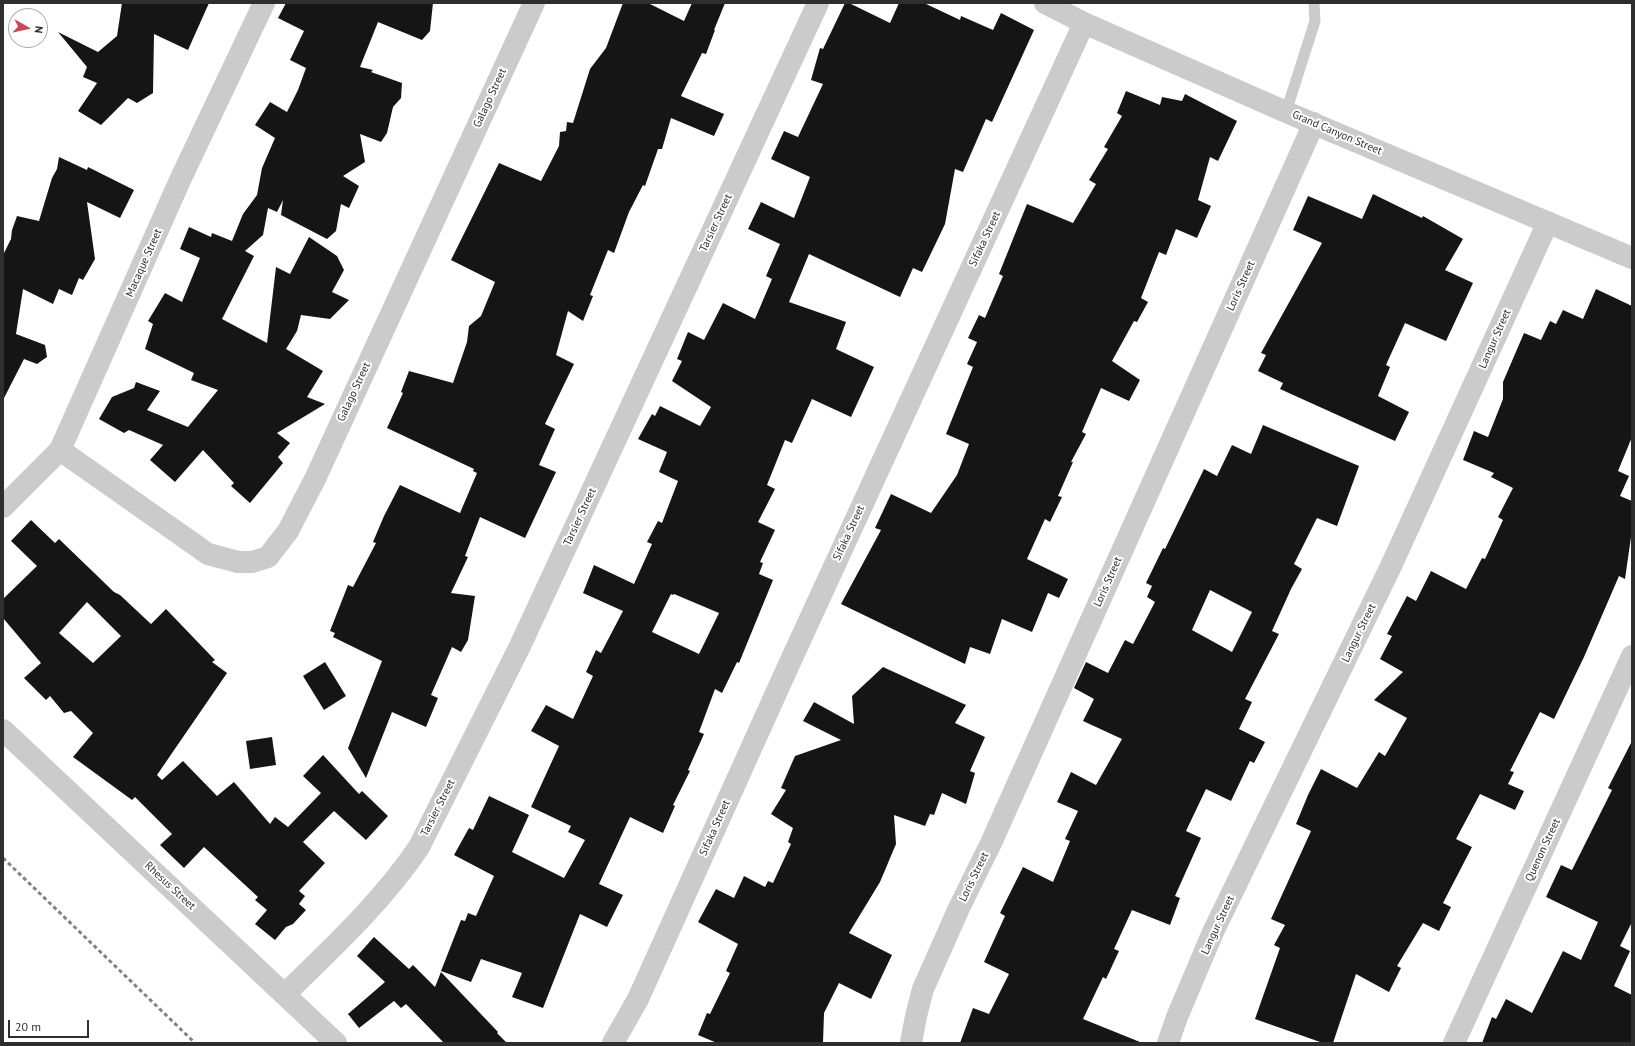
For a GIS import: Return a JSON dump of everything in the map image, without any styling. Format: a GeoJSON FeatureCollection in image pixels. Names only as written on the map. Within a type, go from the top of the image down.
{"type":"FeatureCollection","features":[{"type":"Feature","properties":{"kind":"street","name":"Macaque Street"},"geometry":{"type":"LineString","coordinates":[[3,507],[60,450],[181,178],[264,3]]}},
{"type":"Feature","properties":{"kind":"street","name":"Galago Street"},"geometry":{"type":"LineString","coordinates":[[60,450],[208,554],[238,562],[252,562],[268,557],[288,531],[315,479],[534,3]]}},
{"type":"Feature","properties":{"kind":"street","name":"Tarsier Street"},"geometry":{"type":"LineString","coordinates":[[285,994],[336,943],[402,872],[419,847],[520,646],[818,3]]}},
{"type":"Feature","properties":{"kind":"street","name":"Grand Canyon Street"},"geometry":{"type":"LineString","coordinates":[[1045,3],[1084,23],[1286,112],[1632,258]]}},
{"type":"Feature","properties":{"kind":"street","name":"Sifaka Street"},"geometry":{"type":"LineString","coordinates":[[614,1043],[638,999],[783,678],[1084,23]]}},
{"type":"Feature","properties":{"kind":"street","name":"Loris Street"},"geometry":{"type":"LineString","coordinates":[[912,1043],[916,1016],[931,971],[959,908],[994,836],[1314,123]]}},
{"type":"Feature","properties":{"kind":"street","name":"Langur Street"},"geometry":{"type":"LineString","coordinates":[[1168,1043],[1177,1017],[1213,932],[1391,566],[1548,222]]}},
{"type":"Feature","properties":{"kind":"street","name":"Quenon Street"},"geometry":{"type":"LineString","coordinates":[[1454,1043],[1632,656]]}},
{"type":"Feature","properties":{"kind":"street","name":"Rhesus Street"},"geometry":{"type":"LineString","coordinates":[[3,730],[336,1043]]}},
{"type":"Feature","properties":{"kind":"lane"},"geometry":{"type":"LineString","coordinates":[[1286,112],[1314,21],[1314,3]]}},
{"type":"Feature","properties":{"kind":"building"},"geometry":{"type":"Polygon","coordinates":[[[122,3],[209,3],[188,50],[154,34],[153,93],[137,103],[128,98],[101,125],[78,111],[97,83],[83,77],[87,67],[58,32],[98,52],[117,36],[122,3]]]}},
{"type":"Feature","properties":{"kind":"building"},"geometry":{"type":"Polygon","coordinates":[[[286,3],[433,3],[430,31],[422,40],[378,22],[360,67],[373,70],[371,72],[402,83],[401,98],[393,107],[387,133],[381,142],[360,134],[365,162],[343,176],[359,186],[349,208],[341,204],[336,231],[327,239],[281,215],[283,200],[277,212],[268,208],[263,235],[245,251],[254,256],[222,319],[267,343],[276,267],[290,274],[309,237],[337,256],[344,270],[332,292],[349,300],[330,319],[301,315],[297,331],[286,349],[323,371],[307,397],[325,404],[277,433],[290,443],[278,457],[283,463],[250,503],[231,486],[234,483],[203,450],[175,482],[150,460],[163,445],[129,430],[124,433],[99,419],[112,397],[134,388],[136,382],[160,391],[147,410],[188,427],[218,390],[191,380],[194,373],[145,349],[153,324],[148,321],[165,293],[182,302],[200,258],[180,249],[189,227],[211,237],[212,233],[232,241],[243,214],[257,195],[262,168],[275,138],[255,125],[270,102],[287,112],[298,90],[306,68],[290,60],[304,31],[278,18],[286,3]]]}},
{"type":"Feature","properties":{"kind":"building"},"geometry":{"type":"Polygon","coordinates":[[[623,3],[648,3],[684,21],[692,3],[725,3],[706,54],[702,53],[681,96],[724,114],[714,136],[671,118],[662,149],[658,149],[645,186],[643,185],[629,212],[614,253],[608,250],[590,295],[593,296],[583,321],[568,311],[556,355],[574,364],[545,424],[555,429],[539,465],[556,472],[525,538],[480,517],[465,556],[468,557],[451,593],[475,596],[468,640],[461,652],[452,647],[431,695],[438,698],[426,727],[392,712],[366,778],[348,748],[382,661],[333,637],[335,633],[330,631],[348,585],[353,587],[376,543],[373,542],[400,485],[460,513],[477,473],[473,471],[474,469],[387,428],[403,393],[401,392],[409,371],[453,383],[467,342],[469,326],[481,316],[495,282],[451,260],[499,163],[541,181],[559,146],[560,132],[566,131],[567,122],[573,123],[590,69],[606,48],[623,3]]]}},
{"type":"Feature","properties":{"kind":"building"},"geometry":{"type":"Polygon","coordinates":[[[845,3],[849,3],[890,23],[899,3],[924,3],[960,20],[961,16],[993,30],[1001,13],[1034,30],[992,122],[986,119],[963,172],[955,169],[945,224],[922,272],[913,268],[900,297],[809,254],[789,302],[846,322],[836,349],[874,367],[851,417],[812,399],[792,443],[785,440],[767,485],[775,489],[758,522],[775,530],[760,562],[763,563],[759,574],[773,580],[739,663],[737,662],[722,693],[715,689],[699,732],[704,734],[688,770],[690,771],[673,805],[675,806],[663,833],[630,817],[599,884],[623,895],[607,927],[580,914],[543,1008],[512,997],[522,973],[481,959],[471,982],[441,971],[461,920],[465,921],[468,913],[476,916],[494,876],[454,855],[469,828],[473,830],[489,796],[529,815],[512,852],[564,878],[585,840],[568,832],[571,826],[531,807],[559,746],[531,731],[546,705],[573,719],[593,676],[586,672],[596,650],[601,653],[623,611],[583,593],[594,565],[634,584],[652,544],[647,542],[658,521],[662,523],[678,481],[659,472],[667,452],[638,439],[652,414],[655,416],[660,406],[700,426],[711,407],[672,381],[682,361],[677,359],[688,332],[704,340],[723,303],[755,319],[772,279],[766,276],[780,244],[748,229],[761,202],[794,218],[810,177],[771,159],[784,131],[798,137],[823,84],[811,80],[820,48],[823,49],[845,3]],[[671,594],[652,632],[699,654],[719,613],[674,594],[671,594]]]}},
{"type":"Feature","properties":{"kind":"building"},"geometry":{"type":"Polygon","coordinates":[[[1126,91],[1160,105],[1162,97],[1182,101],[1185,94],[1237,121],[1218,161],[1210,157],[1198,200],[1211,206],[1197,238],[1176,229],[1166,255],[1159,252],[1141,298],[1148,302],[1137,322],[1134,321],[1112,361],[1140,380],[1129,401],[1101,388],[1082,432],[1086,434],[1071,462],[1073,462],[1058,496],[1062,497],[1050,522],[1045,519],[1027,559],[1068,579],[1059,598],[1048,593],[1032,632],[1002,619],[990,654],[970,647],[965,664],[841,604],[881,530],[875,528],[891,494],[931,513],[957,475],[969,444],[946,434],[973,367],[967,364],[977,342],[968,338],[979,315],[985,318],[1003,276],[999,274],[1027,204],[1073,223],[1096,184],[1089,180],[1108,149],[1104,147],[1122,116],[1117,113],[1126,91]]]}},
{"type":"Feature","properties":{"kind":"building"},"geometry":{"type":"Polygon","coordinates":[[[59,157],[87,170],[88,167],[134,190],[120,218],[87,202],[95,259],[83,280],[79,278],[72,295],[59,289],[53,304],[23,289],[16,334],[45,345],[47,357],[37,364],[24,359],[3,400],[3,255],[11,239],[12,230],[17,216],[39,221],[52,178],[57,169],[59,157]]]}},
{"type":"Feature","properties":{"kind":"building"},"geometry":{"type":"Polygon","coordinates":[[[1373,194],[1422,218],[1423,216],[1463,239],[1445,270],[1473,283],[1446,341],[1405,323],[1386,365],[1390,367],[1378,396],[1409,412],[1395,441],[1280,389],[1283,383],[1258,371],[1266,355],[1261,353],[1322,243],[1293,230],[1308,196],[1362,219],[1373,194]]]}},
{"type":"Feature","properties":{"kind":"building"},"geometry":{"type":"Polygon","coordinates":[[[1596,289],[1632,306],[1632,437],[1618,471],[1629,476],[1620,496],[1632,501],[1632,530],[1625,579],[1619,576],[1584,657],[1554,719],[1540,712],[1510,771],[1514,772],[1508,784],[1524,791],[1515,810],[1480,794],[1456,839],[1472,847],[1443,903],[1451,907],[1439,931],[1423,923],[1397,966],[1401,968],[1389,992],[1356,974],[1333,1043],[1323,1043],[1255,1019],[1280,948],[1274,945],[1285,925],[1271,919],[1311,831],[1296,824],[1321,769],[1357,788],[1379,752],[1385,756],[1407,718],[1374,700],[1403,672],[1380,659],[1392,636],[1387,634],[1407,596],[1416,601],[1431,571],[1466,589],[1482,558],[1485,559],[1503,520],[1498,517],[1513,488],[1491,477],[1494,473],[1463,460],[1474,431],[1488,437],[1503,399],[1503,382],[1524,333],[1541,340],[1550,321],[1556,324],[1563,310],[1583,319],[1596,289]]]}},
{"type":"Feature","properties":{"kind":"building"},"geometry":{"type":"Polygon","coordinates":[[[1263,425],[1359,466],[1337,526],[1317,518],[1294,564],[1302,569],[1272,631],[1279,634],[1245,699],[1252,702],[1239,729],[1265,742],[1254,763],[1250,761],[1231,801],[1206,789],[1186,831],[1201,838],[1175,896],[1180,898],[1170,925],[1132,910],[1114,949],[1119,951],[1106,979],[1103,977],[1083,1019],[1140,1043],[960,1043],[973,1008],[989,1014],[1009,974],[984,962],[1005,916],[1000,913],[1023,867],[1053,882],[1070,841],[1065,839],[1078,811],[1057,802],[1071,772],[1096,785],[1122,739],[1083,721],[1094,699],[1074,688],[1086,662],[1108,673],[1125,640],[1133,644],[1155,602],[1147,597],[1152,586],[1146,583],[1163,548],[1165,549],[1204,469],[1217,476],[1232,445],[1251,454],[1263,425]],[[1210,590],[1192,630],[1232,652],[1252,612],[1210,590]]]}},
{"type":"Feature","properties":{"kind":"building"},"geometry":{"type":"Polygon","coordinates":[[[31,520],[55,543],[59,539],[114,592],[120,595],[151,624],[166,609],[215,660],[212,662],[227,673],[157,775],[162,780],[183,761],[217,796],[234,782],[270,824],[275,817],[288,827],[321,793],[303,776],[323,755],[359,794],[362,791],[388,816],[366,840],[334,811],[303,842],[325,863],[299,891],[305,896],[299,904],[306,910],[293,924],[286,927],[275,940],[255,924],[267,910],[255,900],[258,897],[204,847],[184,868],[160,845],[172,834],[135,797],[132,800],[73,757],[93,733],[71,711],[64,713],[50,696],[46,700],[24,678],[41,663],[3,618],[3,599],[37,566],[11,541],[31,520]],[[87,602],[59,633],[93,663],[121,636],[87,602]]]}},
{"type":"Feature","properties":{"kind":"building"},"geometry":{"type":"Polygon","coordinates":[[[325,662],[346,696],[324,710],[303,676],[325,662]]]}},
{"type":"Feature","properties":{"kind":"building"},"geometry":{"type":"Polygon","coordinates":[[[883,667],[966,705],[955,723],[985,737],[970,771],[975,773],[966,804],[942,793],[934,815],[930,814],[925,826],[894,815],[896,844],[880,882],[849,933],[892,955],[871,999],[839,983],[824,1013],[823,1043],[717,1043],[698,1035],[707,1013],[710,1014],[730,973],[726,971],[738,944],[698,922],[716,889],[734,898],[744,876],[765,887],[768,881],[773,883],[791,844],[788,842],[793,828],[771,814],[786,790],[781,788],[795,756],[841,740],[803,721],[814,702],[854,724],[852,696],[883,667]]]}},
{"type":"Feature","properties":{"kind":"building"},"geometry":{"type":"Polygon","coordinates":[[[272,737],[276,765],[250,769],[246,741],[272,737]]]}},
{"type":"Feature","properties":{"kind":"building"},"geometry":{"type":"Polygon","coordinates":[[[1632,741],[1632,922],[1620,946],[1630,951],[1614,986],[1632,995],[1632,1043],[1482,1043],[1492,1017],[1496,1019],[1506,999],[1532,1013],[1563,951],[1581,960],[1598,922],[1546,897],[1561,865],[1572,870],[1612,790],[1608,788],[1632,741]]]}},
{"type":"Feature","properties":{"kind":"building"},"geometry":{"type":"Polygon","coordinates":[[[374,937],[409,969],[413,965],[435,987],[441,972],[507,1043],[444,1043],[406,1004],[401,1008],[394,1001],[359,1028],[348,1014],[385,982],[357,956],[374,937]]]}},
{"type":"Feature","properties":{"kind":"railway"},"geometry":{"type":"LineString","coordinates":[[3,858],[195,1043]]}}]}
